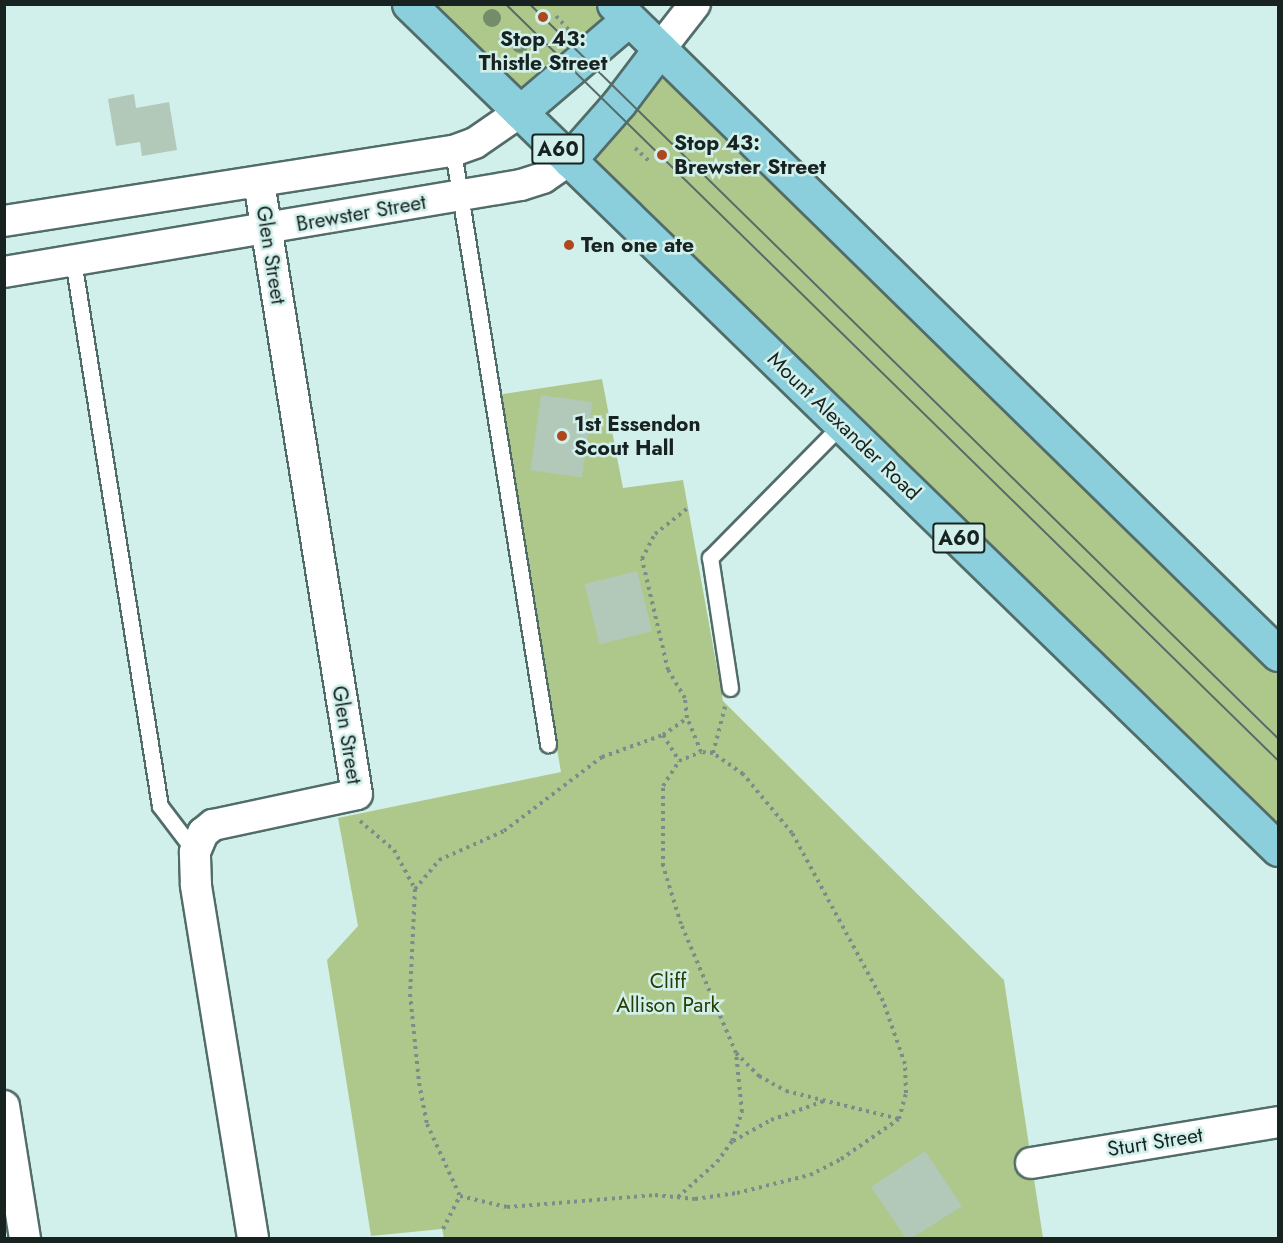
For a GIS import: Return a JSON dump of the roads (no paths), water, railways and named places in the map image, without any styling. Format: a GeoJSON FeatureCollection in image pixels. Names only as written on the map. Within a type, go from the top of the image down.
{"type":"FeatureCollection","features":[{"type":"Feature","properties":{"kind":"main road","name":"Mount Alexander Road"},"geometry":{"type":"LineString","coordinates":[[409,4],[1278,849]]}},
{"type":"Feature","properties":{"kind":"main road"},"geometry":{"type":"LineString","coordinates":[[520,112],[629,9],[660,49],[1278,654]]}},
{"type":"Feature","properties":{"kind":"main road"},"geometry":{"type":"LineString","coordinates":[[568,160],[624,98],[660,49]]}},
{"type":"Feature","properties":{"kind":"street"},"geometry":{"type":"LineString","coordinates":[[660,49],[695,4]]}},
{"type":"Feature","properties":{"kind":"street"},"geometry":{"type":"LineString","coordinates":[[4,221],[453,151],[475,143],[520,112]]}},
{"type":"Feature","properties":{"kind":"street","name":"Brewster Street"},"geometry":{"type":"LineString","coordinates":[[4,272],[267,230],[530,183],[568,160]]}},
{"type":"Feature","properties":{"kind":"street","name":"Glen Street"},"geometry":{"type":"LineString","coordinates":[[195,852],[203,833],[213,825],[357,794],[259,182]]}},
{"type":"Feature","properties":{"kind":"street"},"geometry":{"type":"LineString","coordinates":[[195,852],[196,885],[253,1239]]}},
{"type":"Feature","properties":{"kind":"street"},"geometry":{"type":"LineString","coordinates":[[4,1106],[25,1239]]}},
{"type":"Feature","properties":{"kind":"street","name":"Sturt Street"},"geometry":{"type":"LineString","coordinates":[[1031,1163],[1278,1122]]}},
{"type":"Feature","properties":{"kind":"lane"},"geometry":{"type":"LineString","coordinates":[[453,151],[548,744]]}},
{"type":"Feature","properties":{"kind":"lane"},"geometry":{"type":"LineString","coordinates":[[73,260],[160,806],[195,852]]}},
{"type":"Feature","properties":{"kind":"lane"},"geometry":{"type":"LineString","coordinates":[[730,688],[710,558],[842,424]]}},
{"type":"Feature","properties":{"kind":"tram line"},"geometry":{"type":"LineString","coordinates":[[506,4],[1278,760]]}},
{"type":"Feature","properties":{"kind":"tram line"},"geometry":{"type":"LineString","coordinates":[[530,4],[1278,738]]}},
{"type":"Feature","properties":{"kind":"place","name":"Stop 43: Thistle Street"},"geometry":{"type":"Point","coordinates":[543,17]}},
{"type":"Feature","properties":{"kind":"place","name":"Stop 43: Brewster Street"},"geometry":{"type":"Point","coordinates":[662,155]}},
{"type":"Feature","properties":{"kind":"place","name":"Ten one ate"},"geometry":{"type":"Point","coordinates":[569,245]}},
{"type":"Feature","properties":{"kind":"place","name":"1st Essendon Scout Hall"},"geometry":{"type":"Point","coordinates":[562,436]}},
{"type":"Feature","properties":{"kind":"park label","name":"Cliff Allison Park"},"geometry":{"type":"Point","coordinates":[668,993]}}]}
